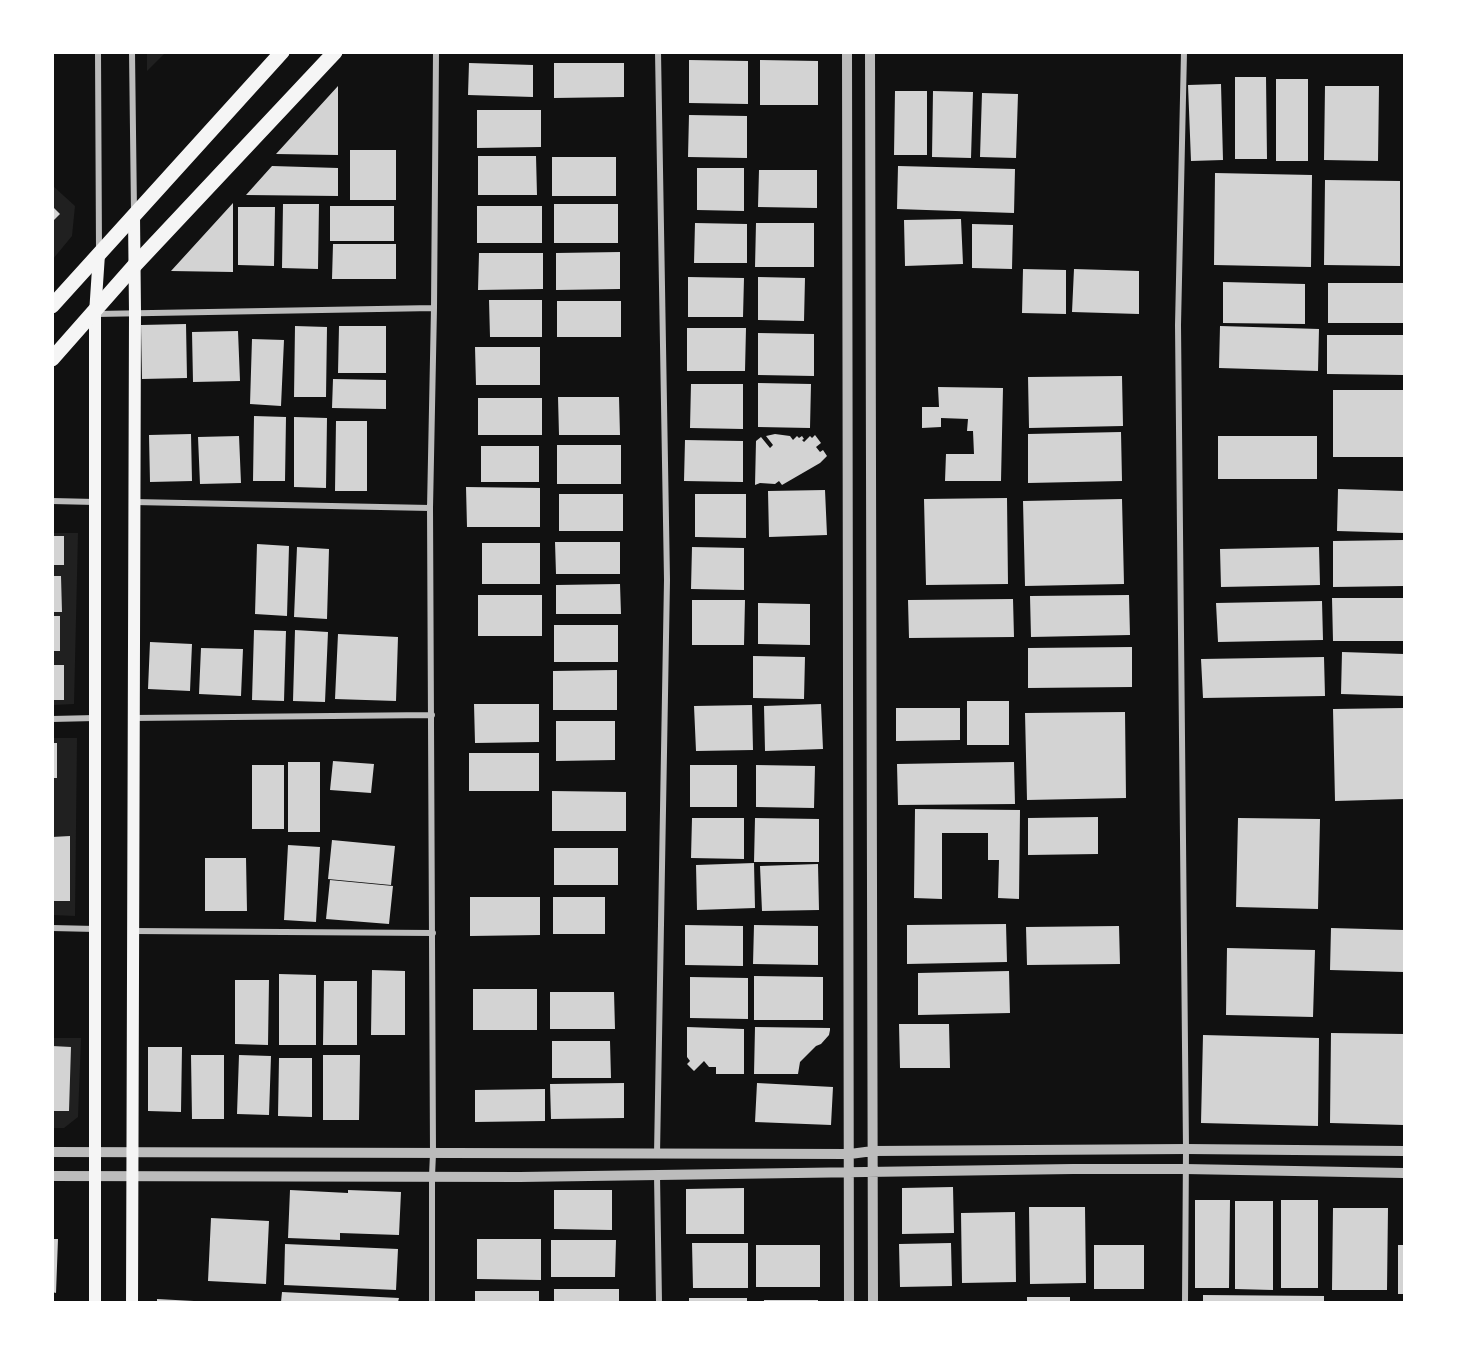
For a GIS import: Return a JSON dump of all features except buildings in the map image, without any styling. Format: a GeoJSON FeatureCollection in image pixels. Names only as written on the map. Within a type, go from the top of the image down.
{"type":"FeatureCollection","features":[{"type":"Feature","properties":{"kind":"main road"},"geometry":{"type":"LineString","coordinates":[[52,306],[282,52]]}},
{"type":"Feature","properties":{"kind":"main road"},"geometry":{"type":"LineString","coordinates":[[52,360],[134,266],[335,52]]}},
{"type":"Feature","properties":{"kind":"main road"},"geometry":{"type":"LineString","coordinates":[[132,1302],[134,216]]}},
{"type":"Feature","properties":{"kind":"main road"},"geometry":{"type":"LineString","coordinates":[[95,1302],[95,311],[99,254]]}},
{"type":"Feature","properties":{"kind":"street"},"geometry":{"type":"LineString","coordinates":[[98,52],[99,254]]}},
{"type":"Feature","properties":{"kind":"street"},"geometry":{"type":"LineString","coordinates":[[132,52],[134,216]]}},
{"type":"Feature","properties":{"kind":"street"},"geometry":{"type":"LineString","coordinates":[[432,1302],[433,933],[430,508],[436,52]]}},
{"type":"Feature","properties":{"kind":"street"},"geometry":{"type":"LineString","coordinates":[[657,1154],[667,580],[658,52]]}},
{"type":"Feature","properties":{"kind":"street"},"geometry":{"type":"LineString","coordinates":[[847,52],[849,1302]]}},
{"type":"Feature","properties":{"kind":"street"},"geometry":{"type":"LineString","coordinates":[[870,52],[873,1302]]}},
{"type":"Feature","properties":{"kind":"street"},"geometry":{"type":"LineString","coordinates":[[1184,52],[1178,325],[1186,1149],[1185,1302]]}},
{"type":"Feature","properties":{"kind":"street"},"geometry":{"type":"LineString","coordinates":[[95,311],[135,313],[434,308]]}},
{"type":"Feature","properties":{"kind":"street"},"geometry":{"type":"LineString","coordinates":[[52,501],[95,502]]}},
{"type":"Feature","properties":{"kind":"street"},"geometry":{"type":"LineString","coordinates":[[134,502],[430,508]]}},
{"type":"Feature","properties":{"kind":"street"},"geometry":{"type":"LineString","coordinates":[[133,718],[432,716]]}},
{"type":"Feature","properties":{"kind":"street"},"geometry":{"type":"LineString","coordinates":[[52,719],[95,718]]}},
{"type":"Feature","properties":{"kind":"street"},"geometry":{"type":"LineString","coordinates":[[52,928],[96,928]]}},
{"type":"Feature","properties":{"kind":"street"},"geometry":{"type":"LineString","coordinates":[[133,931],[433,933]]}},
{"type":"Feature","properties":{"kind":"street"},"geometry":{"type":"LineString","coordinates":[[52,1152],[850,1154],[873,1151],[1186,1149],[1404,1151]]}},
{"type":"Feature","properties":{"kind":"street"},"geometry":{"type":"LineString","coordinates":[[52,1176],[520,1177],[1073,1169],[1404,1173]]}},
{"type":"Feature","properties":{"kind":"street"},"geometry":{"type":"LineString","coordinates":[[657,1175],[659,1302]]}},
{"type":"Feature","properties":{"kind":"shaded area"},"geometry":{"type":"Polygon","coordinates":[[[147,53],[165,53],[147,71],[147,53]]]}},
{"type":"Feature","properties":{"kind":"shaded area"},"geometry":{"type":"Polygon","coordinates":[[[53,186],[75,206],[72,236],[53,259],[53,186]]]}},
{"type":"Feature","properties":{"kind":"shaded area"},"geometry":{"type":"Polygon","coordinates":[[[52,533],[78,533],[74,704],[53,705],[52,533]]]}},
{"type":"Feature","properties":{"kind":"shaded area"},"geometry":{"type":"Polygon","coordinates":[[[53,738],[77,738],[75,916],[53,915],[53,738]]]}},
{"type":"Feature","properties":{"kind":"shaded area"},"geometry":{"type":"Polygon","coordinates":[[[53,1038],[81,1038],[78,1117],[64,1128],[53,1128],[53,1038]]]}}]}
